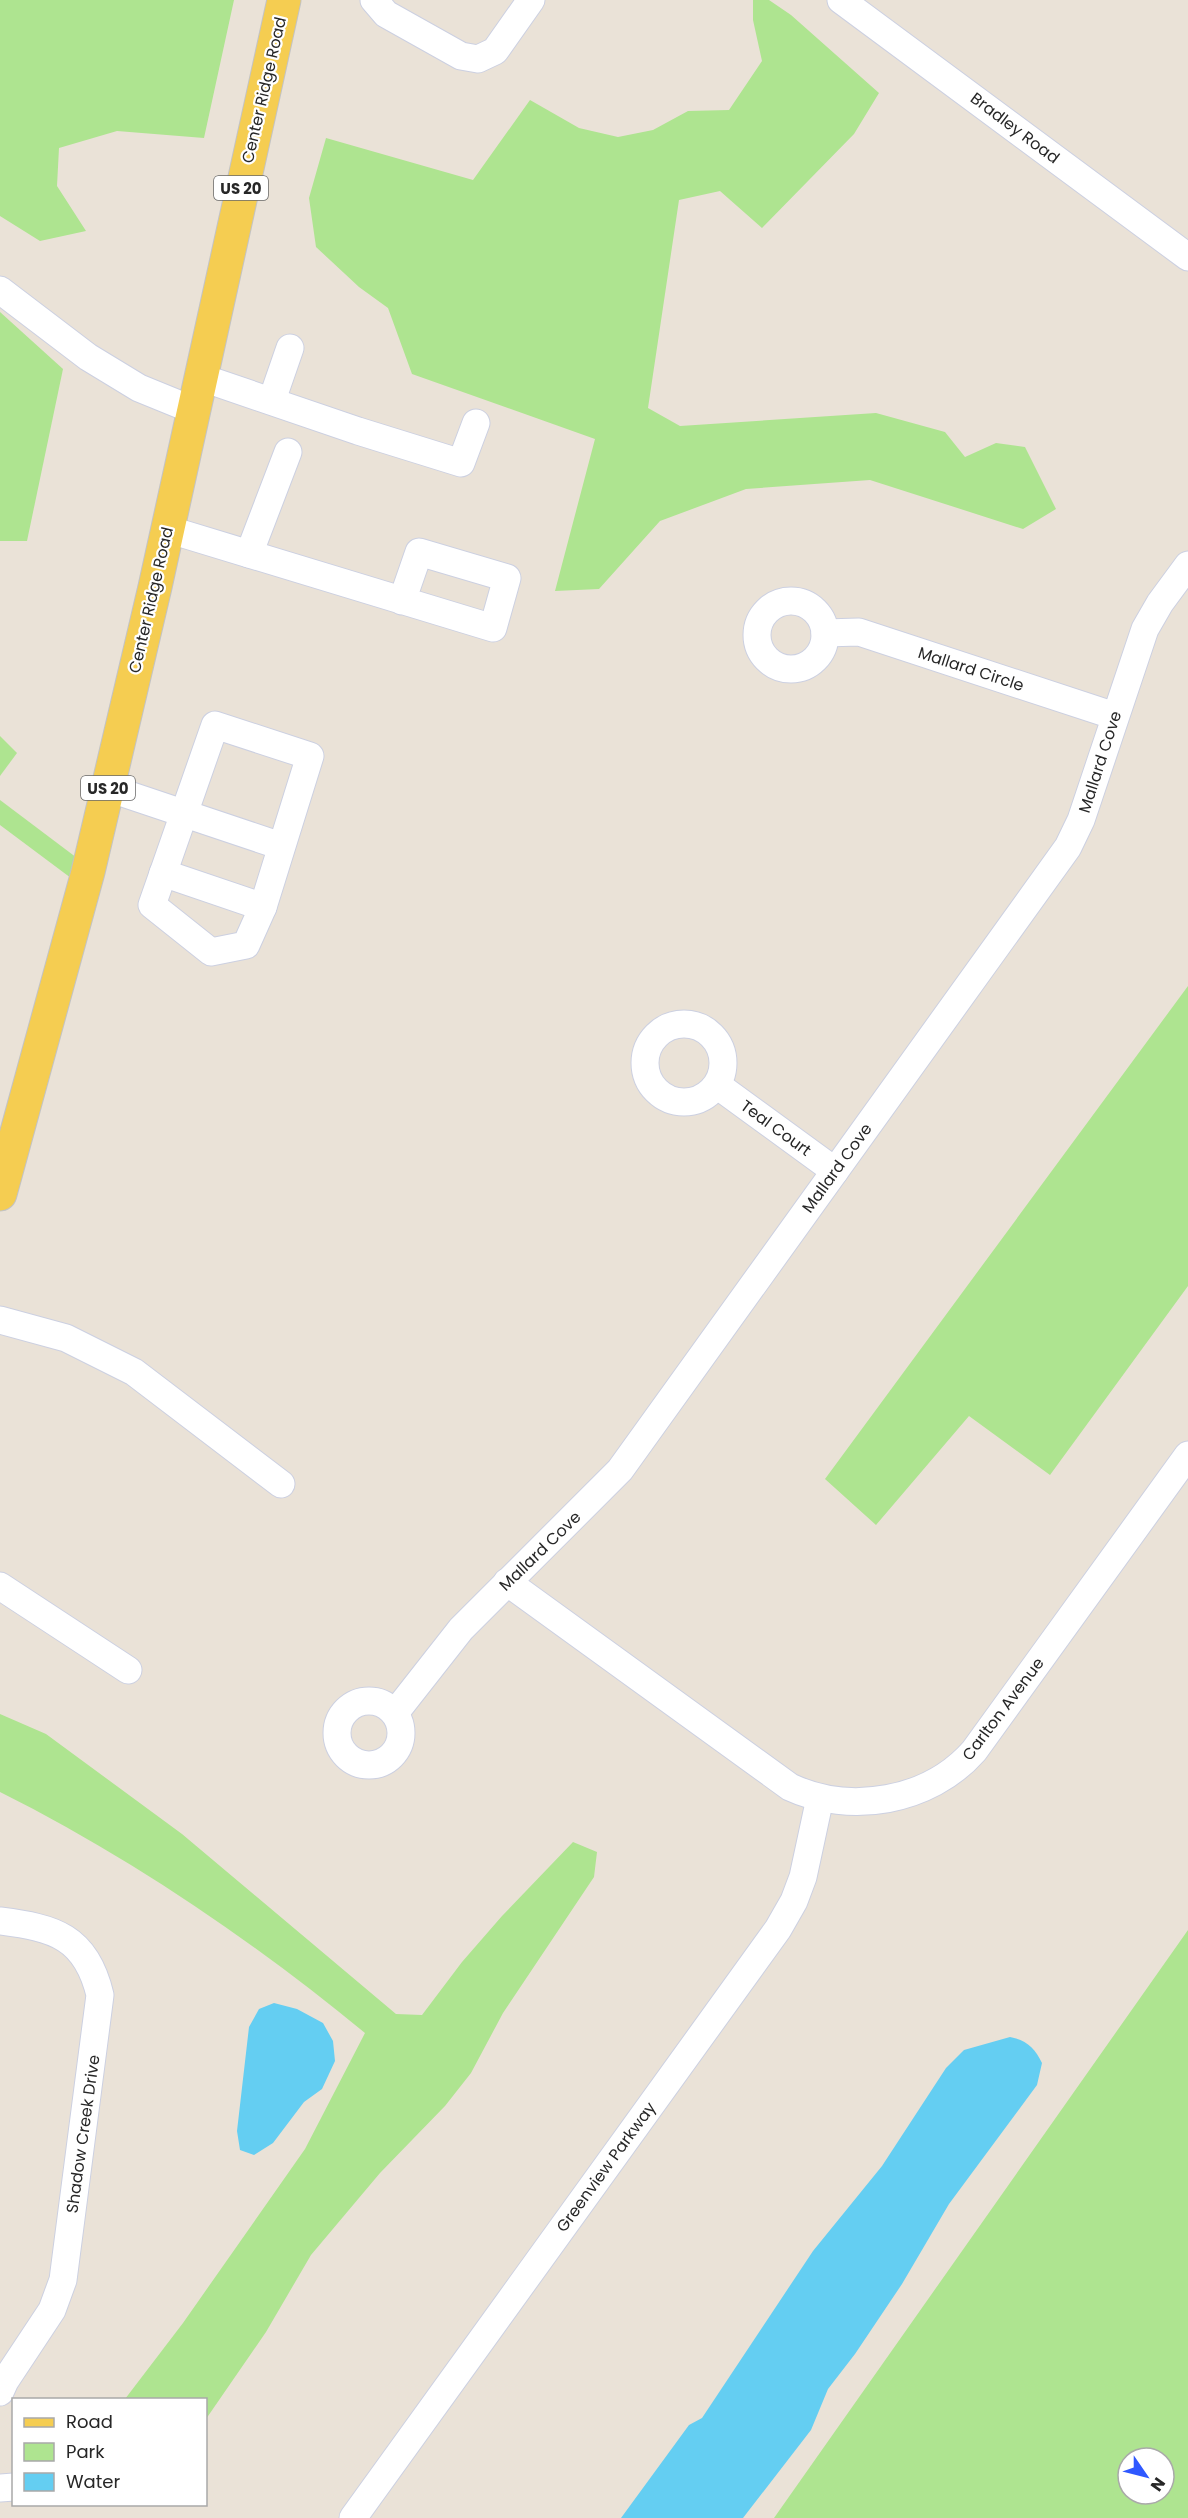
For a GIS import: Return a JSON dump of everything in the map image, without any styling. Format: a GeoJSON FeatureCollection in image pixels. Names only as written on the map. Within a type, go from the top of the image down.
{"type":"FeatureCollection","features":[{"type":"Feature","properties":{"kind":"main road","name":"Center Ridge Road"},"geometry":{"type":"LineString","coordinates":[[0,1194],[88,872],[108,788],[284,0]]}},
{"type":"Feature","properties":{"kind":"street"},"geometry":{"type":"LineString","coordinates":[[374,0],[386,14],[395,20],[461,56],[478,58],[495,51],[531,0]]}},
{"type":"Feature","properties":{"kind":"street","name":"Bradley Road"},"geometry":{"type":"LineString","coordinates":[[841,0],[1188,257]]}},
{"type":"Feature","properties":{"kind":"street"},"geometry":{"type":"LineString","coordinates":[[0,290],[88,357],[140,388],[193,410]]}},
{"type":"Feature","properties":{"kind":"street"},"geometry":{"type":"LineString","coordinates":[[272,400],[290,348]]}},
{"type":"Feature","properties":{"kind":"street"},"geometry":{"type":"LineString","coordinates":[[200,377],[358,431],[461,462],[476,423]]}},
{"type":"Feature","properties":{"kind":"street"},"geometry":{"type":"LineString","coordinates":[[249,554],[288,452]]}},
{"type":"Feature","properties":{"kind":"street"},"geometry":{"type":"LineString","coordinates":[[167,529],[402,601]]}},
{"type":"Feature","properties":{"kind":"street","name":"Mallard Cove"},"geometry":{"type":"LineString","coordinates":[[395,1713],[461,1629],[620,1470],[1068,848],[1081,820],[1145,628],[1188,565]]}},
{"type":"Feature","properties":{"kind":"street","name":"Mallard Circle"},"geometry":{"type":"LineString","coordinates":[[825,633],[859,632],[1115,716]]}},
{"type":"Feature","properties":{"kind":"street"},"geometry":{"type":"LineString","coordinates":[[215,725],[310,756],[281,846],[263,907],[246,945],[211,952],[152,904],[215,725]]}},
{"type":"Feature","properties":{"kind":"street"},"geometry":{"type":"LineString","coordinates":[[108,788],[281,846]]}},
{"type":"Feature","properties":{"kind":"street"},"geometry":{"type":"LineString","coordinates":[[163,873],[263,907]]}},
{"type":"Feature","properties":{"kind":"street","name":"Teal Court"},"geometry":{"type":"LineString","coordinates":[[717,1085],[835,1171]]}},
{"type":"Feature","properties":{"kind":"street"},"geometry":{"type":"LineString","coordinates":[[0,1320],[66,1338],[134,1372],[281,1484]]}},
{"type":"Feature","properties":{"kind":"street","name":"Carlton Avenue"},"geometry":{"type":"LineString","coordinates":[[507,1582],[790,1787],[820,1798],[858,1801],[891,1799],[937,1782],[964,1762],[1188,1455]]}},
{"type":"Feature","properties":{"kind":"street"},"geometry":{"type":"LineString","coordinates":[[0,1586],[128,1670]]}},
{"type":"Feature","properties":{"kind":"street","name":"Greenview Parkway"},"geometry":{"type":"LineString","coordinates":[[353,2518],[778,1929],[794,1901],[803,1877],[820,1798]]}},
{"type":"Feature","properties":{"kind":"street","name":"Shadow Creek Drive"},"geometry":{"type":"LineString","coordinates":[[0,1921],[38,1926],[56,1932],[68,1940],[87,1959],[93,1971],[100,1995],[100,2005],[63,2280],[58,2299],[0,2392]]}},
{"type":"Feature","properties":{"kind":"green space"},"geometry":{"type":"Polygon","coordinates":[[[0,0],[234,0],[204,138],[117,131],[59,148],[57,186],[86,231],[40,241],[0,216],[0,0]]]}},
{"type":"Feature","properties":{"kind":"green space"},"geometry":{"type":"Polygon","coordinates":[[[753,0],[769,0],[791,15],[879,93],[854,134],[762,228],[720,191],[679,200],[648,408],[680,426],[876,413],[945,432],[965,457],[996,443],[1025,447],[1056,509],[1023,529],[870,480],[746,489],[660,521],[599,589],[555,591],[595,439],[412,374],[388,308],[359,287],[316,247],[309,198],[326,138],[473,180],[530,100],[579,128],[618,137],[653,130],[688,111],[729,110],[762,61],[753,20],[753,0]]]}},
{"type":"Feature","properties":{"kind":"green space"},"geometry":{"type":"Polygon","coordinates":[[[0,312],[63,369],[27,541],[0,541],[0,312]]]}},
{"type":"Feature","properties":{"kind":"green space"},"geometry":{"type":"Polygon","coordinates":[[[0,736],[17,753],[0,776],[0,736]]]}},
{"type":"Feature","properties":{"kind":"green space"},"geometry":{"type":"Polygon","coordinates":[[[0,800],[85,864],[79,884],[0,825],[0,800]]]}},
{"type":"Feature","properties":{"kind":"green space"},"geometry":{"type":"Polygon","coordinates":[[[1188,986],[1188,1286],[1050,1475],[969,1416],[876,1525],[825,1479],[1188,986]]]}},
{"type":"Feature","properties":{"kind":"green space"},"geometry":{"type":"Polygon","coordinates":[[[0,1714],[46,1734],[182,1834],[396,2014],[422,2015],[462,1962],[502,1916],[573,1842],[597,1852],[594,1877],[503,2013],[471,2073],[445,2106],[380,2173],[311,2255],[266,2332],[207,2418],[207,2398],[126,2398],[183,2323],[305,2149],[365,2033],[235,1933],[189,1902],[96,1844],[0,1792],[0,1714]]]}},
{"type":"Feature","properties":{"kind":"green space"},"geometry":{"type":"Polygon","coordinates":[[[1188,1930],[1188,2518],[774,2518],[1188,1930]]]}},
{"type":"Feature","properties":{"kind":"water"},"geometry":{"type":"Polygon","coordinates":[[[274,2003],[297,2009],[323,2023],[333,2041],[335,2061],[322,2089],[304,2102],[273,2143],[254,2155],[240,2150],[237,2131],[249,2027],[259,2009],[274,2003]]]}},
{"type":"Feature","properties":{"kind":"water"},"geometry":{"type":"Polygon","coordinates":[[[1010,2037],[1021,2040],[1033,2049],[1042,2063],[1037,2085],[949,2204],[902,2284],[855,2354],[828,2389],[811,2430],[743,2518],[621,2518],[689,2425],[702,2418],[813,2251],[882,2166],[946,2068],[964,2050],[1010,2037]]]}}]}
